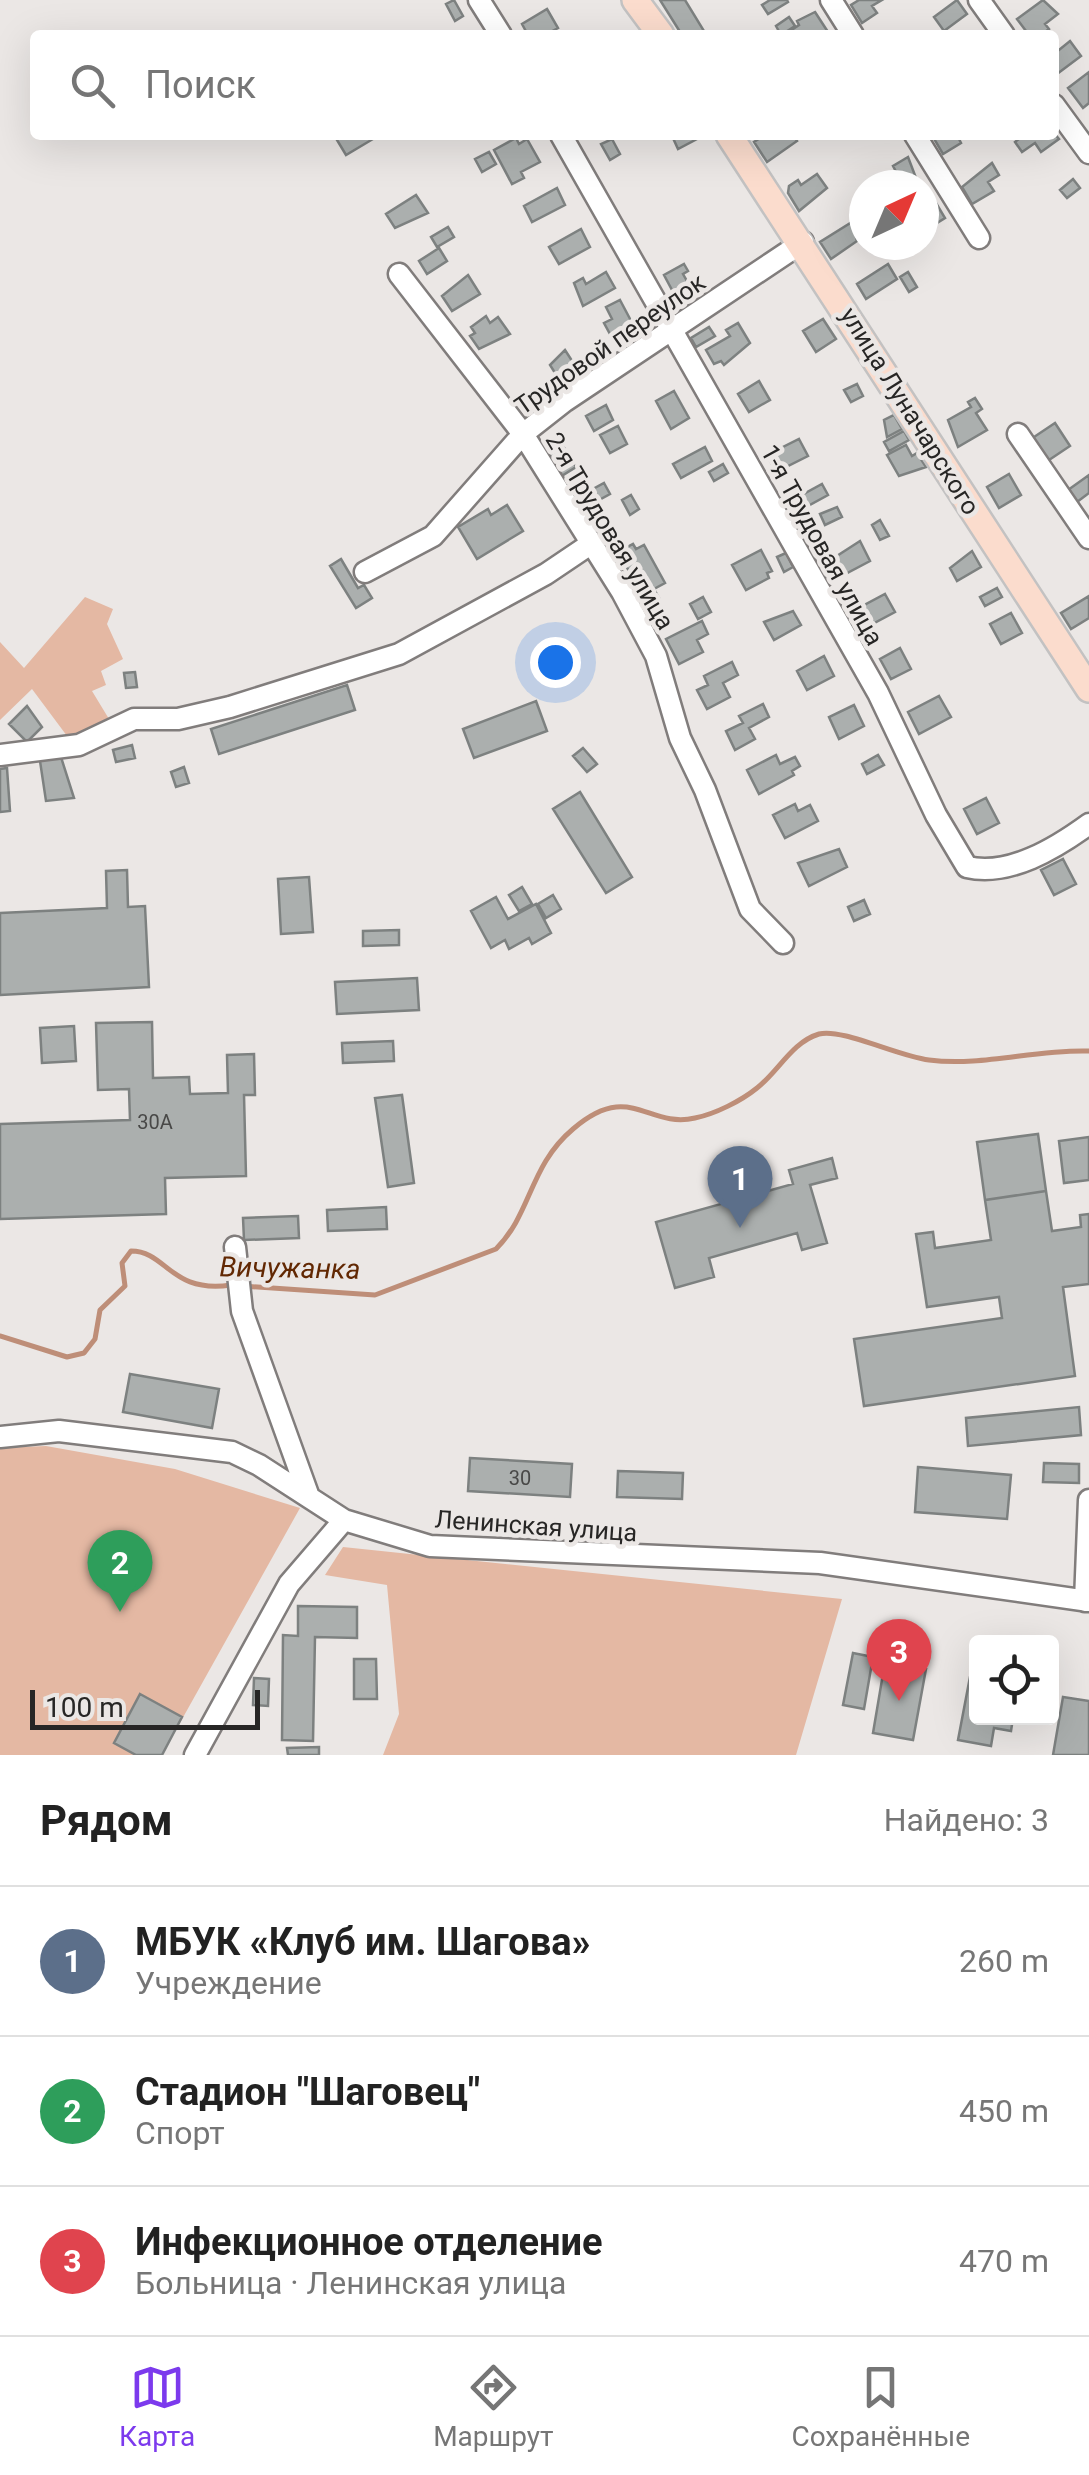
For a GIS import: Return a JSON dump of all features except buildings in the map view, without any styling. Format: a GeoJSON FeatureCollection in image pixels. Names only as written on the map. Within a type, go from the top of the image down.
{"type":"FeatureCollection","features":[{"type":"Feature","properties":{"kind":"main road"},"geometry":{"type":"LineString","coordinates":[[635,0],[657,30]]}},
{"type":"Feature","properties":{"kind":"main road","name":"улица Луначарского"},"geometry":{"type":"LineString","coordinates":[[733,140],[1089,689]]}},
{"type":"Feature","properties":{"kind":"street"},"geometry":{"type":"LineString","coordinates":[[480,0],[498,30]]}},
{"type":"Feature","properties":{"kind":"street"},"geometry":{"type":"LineString","coordinates":[[831,0],[850,30]]}},
{"type":"Feature","properties":{"kind":"street"},"geometry":{"type":"LineString","coordinates":[[979,0],[1000,30]]}},
{"type":"Feature","properties":{"kind":"street"},"geometry":{"type":"LineString","coordinates":[[1059,111],[1089,153]]}},
{"type":"Feature","properties":{"kind":"street","name":"1-я Трудовая улица"},"geometry":{"type":"LineString","coordinates":[[565,140],[820,598],[878,693],[936,815],[967,867],[994,870],[1022,862],[1089,824]]}},
{"type":"Feature","properties":{"kind":"street"},"geometry":{"type":"LineString","coordinates":[[918,140],[979,238]]}},
{"type":"Feature","properties":{"kind":"street","name":"Трудовой переулок"},"geometry":{"type":"LineString","coordinates":[[365,572],[433,536],[522,434],[565,401],[803,242]]}},
{"type":"Feature","properties":{"kind":"street","name":"2-я Трудовая улица"},"geometry":{"type":"LineString","coordinates":[[399,274],[522,434],[592,543],[656,656],[680,738],[705,790],[750,909],[783,943]]}},
{"type":"Feature","properties":{"kind":"street"},"geometry":{"type":"LineString","coordinates":[[1018,434],[1089,538]]}},
{"type":"Feature","properties":{"kind":"street"},"geometry":{"type":"LineString","coordinates":[[0,755],[79,745],[134,719],[178,719],[230,707],[399,654],[546,574],[592,543]]}},
{"type":"Feature","properties":{"kind":"street"},"geometry":{"type":"LineString","coordinates":[[235,1247],[242,1310],[309,1497]]}},
{"type":"Feature","properties":{"kind":"street","name":"Ленинская улица"},"geometry":{"type":"LineString","coordinates":[[0,1436],[59,1432],[210,1448],[259,1465],[344,1520],[430,1546],[820,1563],[1087,1601]]}},
{"type":"Feature","properties":{"kind":"street"},"geometry":{"type":"LineString","coordinates":[[1087,1601],[1089,1500]]}},
{"type":"Feature","properties":{"kind":"street"},"geometry":{"type":"LineString","coordinates":[[195,1755],[289,1584],[344,1520]]}},
{"type":"Feature","properties":{"kind":"shaded area"},"geometry":{"type":"Polygon","coordinates":[[[85,597],[113,609],[107,624],[123,659],[101,671],[106,685],[92,691],[109,719],[70,740],[32,689],[0,720],[0,642],[24,668],[85,597]]]}},
{"type":"Feature","properties":{"kind":"shaded area"},"geometry":{"type":"Polygon","coordinates":[[[46,1446],[175,1469],[300,1508],[162,1755],[0,1755],[0,1448],[46,1446]]]}},
{"type":"Feature","properties":{"kind":"shaded area"},"geometry":{"type":"Polygon","coordinates":[[[343,1547],[842,1599],[796,1755],[383,1755],[399,1714],[387,1585],[325,1575],[343,1547]]]}},
{"type":"Feature","properties":{"kind":"waterway","name":"Вичужанка"},"geometry":{"type":"LineString","coordinates":[[242,1286],[375,1295],[496,1249],[517,1220],[547,1158],[573,1129],[593,1115],[624,1107],[678,1120],[711,1113],[751,1093],[801,1044],[819,1034],[841,1035],[916,1057],[949,1062],[1089,1051]]}},
{"type":"Feature","properties":{"kind":"waterway","name":"Вичужанка"},"geometry":{"type":"LineString","coordinates":[[0,1336],[67,1357],[84,1353],[95,1339],[100,1310],[125,1286],[122,1263],[131,1251],[143,1253],[195,1283],[231,1285]]}},
{"type":"Feature","properties":{"kind":"place","name":"МБУК «Клуб им. Шагова»"},"geometry":{"type":"Point","coordinates":[740,1228]}},
{"type":"Feature","properties":{"kind":"place","name":"Стадион \"Шаговец\""},"geometry":{"type":"Point","coordinates":[120,1612]}},
{"type":"Feature","properties":{"kind":"place","name":"Инфекционное отделение"},"geometry":{"type":"Point","coordinates":[899,1701]}}]}
